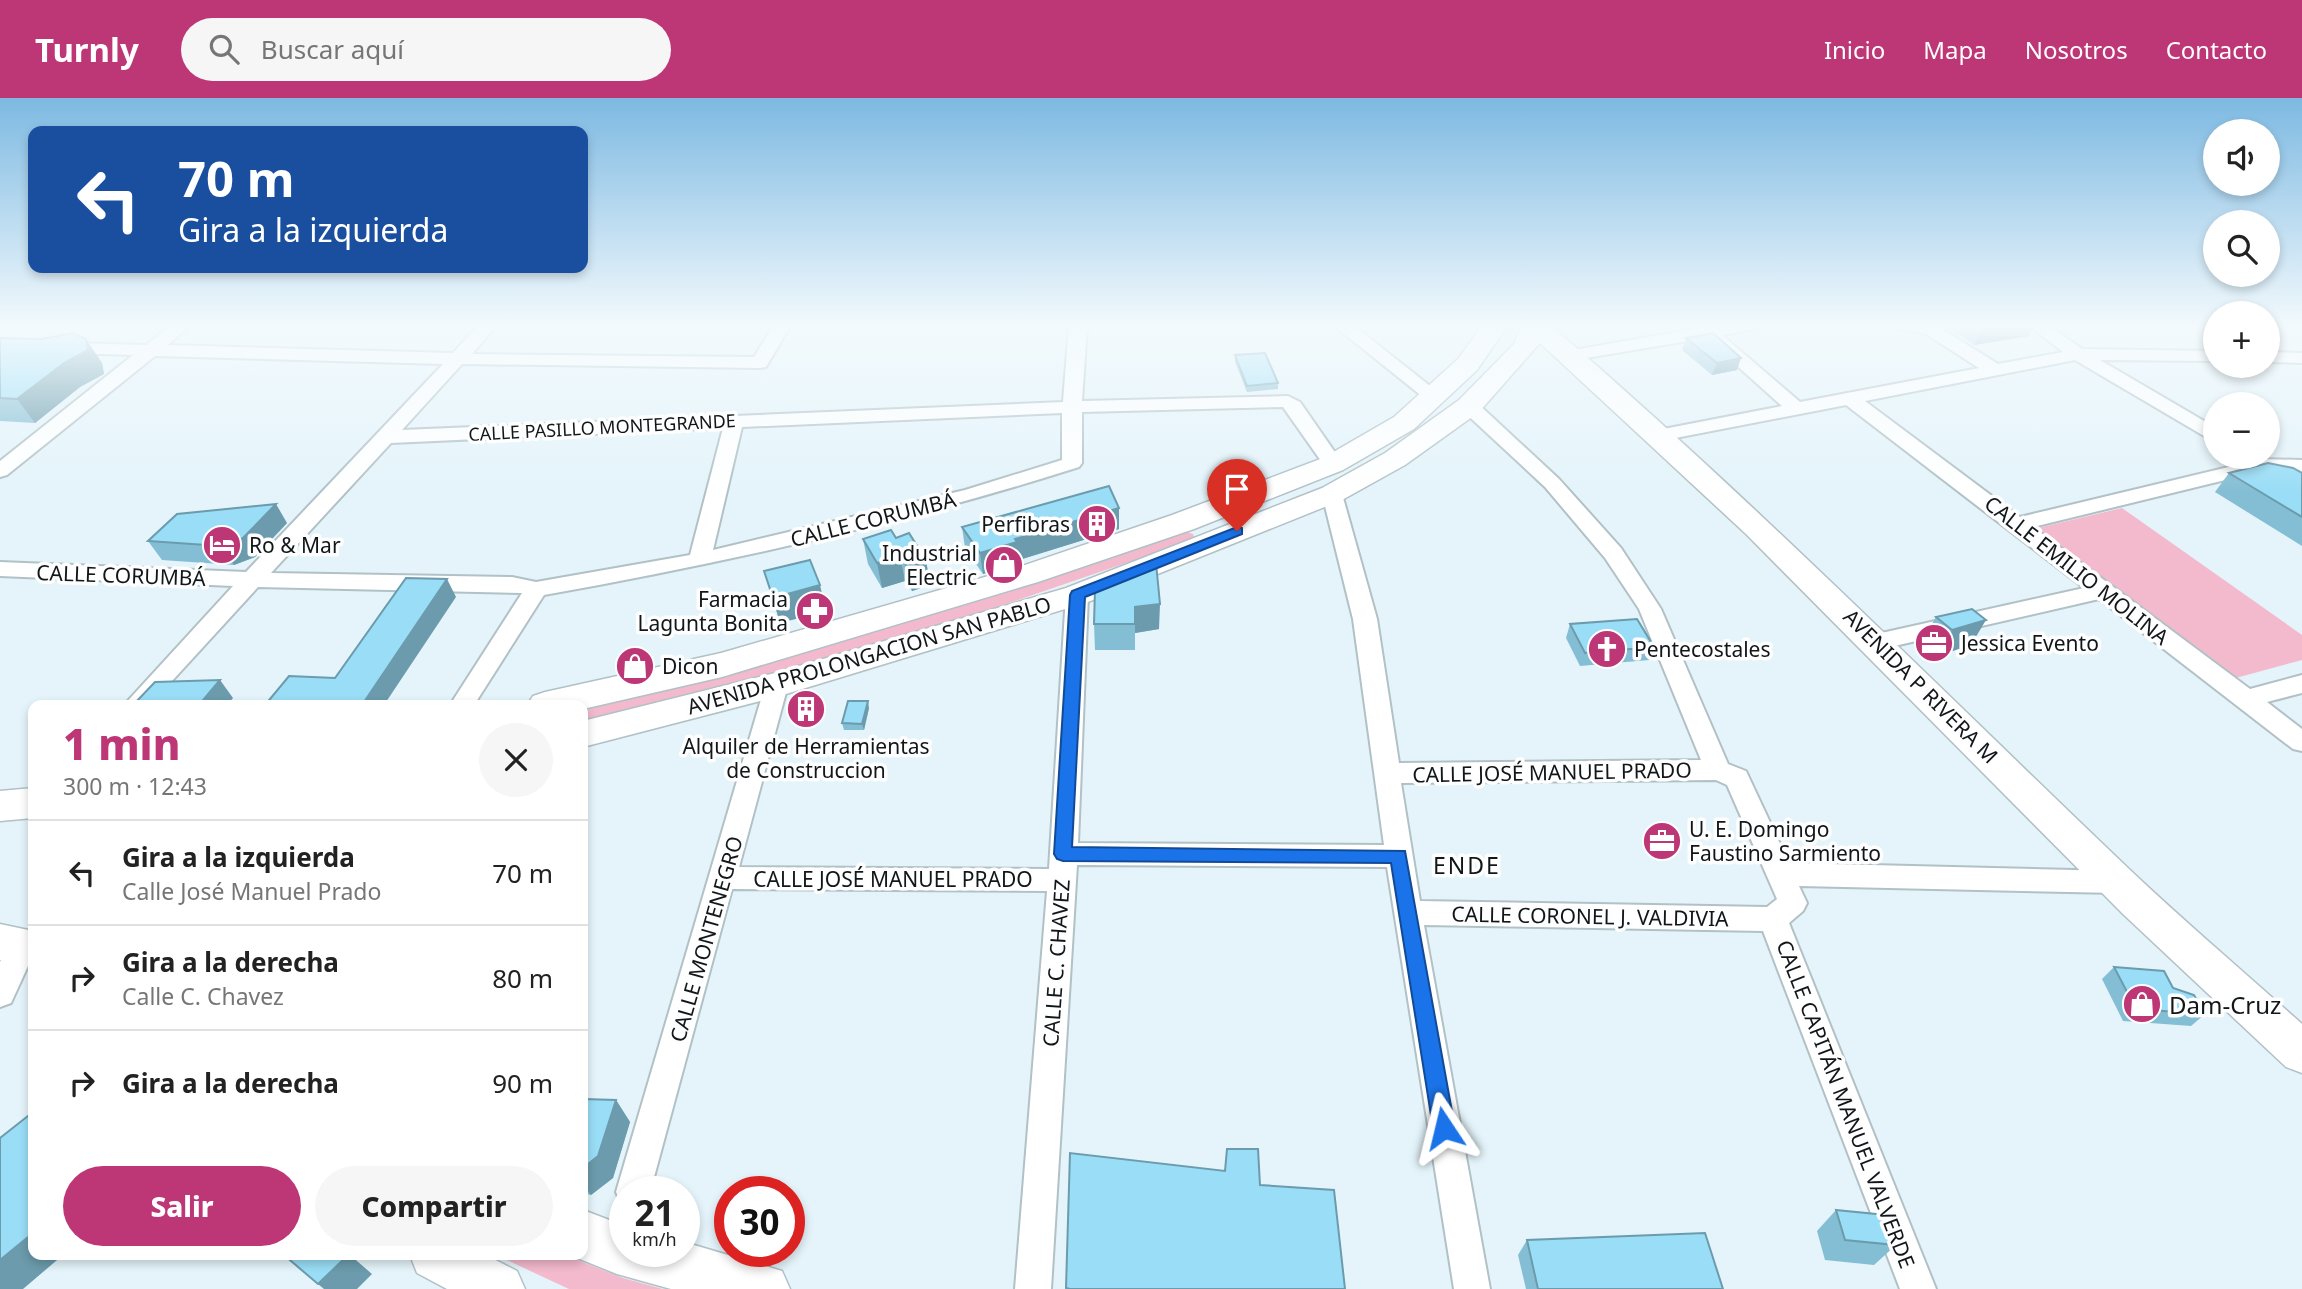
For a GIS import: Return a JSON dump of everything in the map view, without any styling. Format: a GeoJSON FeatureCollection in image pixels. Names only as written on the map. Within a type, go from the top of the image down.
{"type":"FeatureCollection","features":[{"type":"Feature","properties":{"kind":"main road","name":"AVENIDA PROLONGACION SAN PABLO"},"geometry":{"type":"LineString","coordinates":[[1333,479],[1374,443],[1436,397],[1452,381]]}},
{"type":"Feature","properties":{"kind":"main road","name":"AVENIDA PROLONGACION SAN PABLO"},"geometry":{"type":"LineString","coordinates":[[567,700],[722,665],[1027,575],[1194,533],[1333,479],[1395,459],[1469,407],[1493,381]]}},
{"type":"Feature","properties":{"kind":"main road","name":"AVENIDA P RIVERA M"},"geometry":{"type":"LineString","coordinates":[[1597,381],[1660,435],[1877,642],[2116,882],[2298,1045]]}},
{"type":"Feature","properties":{"kind":"main road","name":"AVENIDA PROLONGACION SAN PABLO"},"geometry":{"type":"LineString","coordinates":[[588,733],[776,685],[1077,595],[1194,533]]}},
{"type":"Feature","properties":{"kind":"main road"},"geometry":{"type":"LineString","coordinates":[[0,806],[28,803]]}},
{"type":"Feature","properties":{"kind":"main road"},"geometry":{"type":"LineString","coordinates":[[608,1235],[764,1289]]}},
{"type":"Feature","properties":{"kind":"main road"},"geometry":{"type":"LineString","coordinates":[[444,1260],[499,1289]]}},
{"type":"Feature","properties":{"kind":"street"},"geometry":{"type":"LineString","coordinates":[[0,471],[113,381]]}},
{"type":"Feature","properties":{"kind":"street"},"geometry":{"type":"LineString","coordinates":[[141,700],[437,381]]}},
{"type":"Feature","properties":{"kind":"street","name":"CALLE CORUMBÁ"},"geometry":{"type":"LineString","coordinates":[[0,569],[254,580],[512,584],[536,589],[700,560],[971,495],[1072,463],[1074,381]]}},
{"type":"Feature","properties":{"kind":"street"},"geometry":{"type":"LineString","coordinates":[[1414,381],[1436,397]]}},
{"type":"Feature","properties":{"kind":"street"},"geometry":{"type":"LineString","coordinates":[[1764,381],[1797,409]]}},
{"type":"Feature","properties":{"kind":"street"},"geometry":{"type":"LineString","coordinates":[[1660,435],[1947,381]]}},
{"type":"Feature","properties":{"kind":"street"},"geometry":{"type":"LineString","coordinates":[[2122,381],[2203,429]]}},
{"type":"Feature","properties":{"kind":"street","name":"CALLE EMILIO MOLINA"},"geometry":{"type":"LineString","coordinates":[[1851,399],[2302,742]]}},
{"type":"Feature","properties":{"kind":"street","name":"CALLE PASILLO MONTEGRANDE"},"geometry":{"type":"LineString","coordinates":[[386,437],[1072,407],[1287,402],[1293,406],[1333,479]]}},
{"type":"Feature","properties":{"kind":"street","name":"CALLE CAPITÁN MANUEL VALVERDE"},"geometry":{"type":"LineString","coordinates":[[1469,407],[1552,483],[1613,553],[1650,609],[1718,771],[1737,778],[1793,903],[1773,919],[1918,1289]]}},
{"type":"Feature","properties":{"kind":"street"},"geometry":{"type":"LineString","coordinates":[[700,560],[734,421]]}},
{"type":"Feature","properties":{"kind":"street"},"geometry":{"type":"LineString","coordinates":[[2018,524],[2225,469]]}},
{"type":"Feature","properties":{"kind":"street"},"geometry":{"type":"LineString","coordinates":[[2279,469],[2297,475]]}},
{"type":"Feature","properties":{"kind":"street"},"geometry":{"type":"LineString","coordinates":[[1333,479],[1365,619],[1406,913],[1472,1289]]}},
{"type":"Feature","properties":{"kind":"street"},"geometry":{"type":"LineString","coordinates":[[464,700],[536,589]]}},
{"type":"Feature","properties":{"kind":"street"},"geometry":{"type":"LineString","coordinates":[[1877,642],[2102,591]]}},
{"type":"Feature","properties":{"kind":"street","name":"CALLE C. CHAVEZ"},"geometry":{"type":"LineString","coordinates":[[1033,1289],[1062,867],[1077,595]]}},
{"type":"Feature","properties":{"kind":"street"},"geometry":{"type":"LineString","coordinates":[[2247,699],[2302,684]]}},
{"type":"Feature","properties":{"kind":"street","name":"CALLE MONTENEGRO"},"geometry":{"type":"LineString","coordinates":[[638,1176],[776,685]]}},
{"type":"Feature","properties":{"kind":"street","name":"CALLE JOSÉ MANUEL PRADO"},"geometry":{"type":"LineString","coordinates":[[1386,774],[1718,771]]}},
{"type":"Feature","properties":{"kind":"street","name":"CALLE JOSÉ MANUEL PRADO"},"geometry":{"type":"LineString","coordinates":[[723,878],[1399,856]]}},
{"type":"Feature","properties":{"kind":"street"},"geometry":{"type":"LineString","coordinates":[[1780,874],[2116,882]]}},
{"type":"Feature","properties":{"kind":"street","name":"CALLE CORONEL J. VALDIVIA"},"geometry":{"type":"LineString","coordinates":[[1406,913],[1773,919]]}},
{"type":"Feature","properties":{"kind":"street"},"geometry":{"type":"LineString","coordinates":[[0,994],[18,946]]}},
{"type":"Feature","properties":{"kind":"shaded area"},"geometry":{"type":"Polygon","coordinates":[[[2122,508],[2302,635],[2302,660],[2232,679],[2034,529],[2122,508]]]}},
{"type":"Feature","properties":{"kind":"shaded area"},"geometry":{"type":"Polygon","coordinates":[[[1182,530],[1194,537],[1190,541],[925,632],[753,682],[588,723],[588,707],[735,670],[885,628],[1182,530]]]}},
{"type":"Feature","properties":{"kind":"shaded area"},"geometry":{"type":"Polygon","coordinates":[[[507,1260],[578,1260],[623,1278],[663,1289],[569,1289],[507,1260]]]}},
{"type":"Feature","properties":{"kind":"building"},"geometry":{"type":"Polygon","coordinates":[[[0,381],[41,381],[17,399],[0,398],[0,381]]]}},
{"type":"Feature","properties":{"kind":"building"},"geometry":{"type":"Polygon","coordinates":[[[1245,381],[1277,381],[1278,383],[1247,386],[1245,381]]]}},
{"type":"Feature","properties":{"kind":"building"},"geometry":{"type":"Polygon","coordinates":[[[2280,465],[2302,473],[2302,517],[2229,473],[2245,469],[2280,469],[2280,465]]]}},
{"type":"Feature","properties":{"kind":"building"},"geometry":{"type":"Polygon","coordinates":[[[1109,486],[1119,508],[1015,539],[1017,542],[980,553],[962,527],[1109,486]]]}},
{"type":"Feature","properties":{"kind":"building"},"geometry":{"type":"Polygon","coordinates":[[[276,504],[243,538],[221,546],[148,541],[177,514],[276,504]]]}},
{"type":"Feature","properties":{"kind":"building"},"geometry":{"type":"Polygon","coordinates":[[[891,530],[896,538],[909,533],[926,560],[907,566],[900,556],[877,563],[863,539],[891,530]]]}},
{"type":"Feature","properties":{"kind":"building"},"geometry":{"type":"Polygon","coordinates":[[[810,560],[820,585],[773,598],[764,571],[810,560]]]}},
{"type":"Feature","properties":{"kind":"building"},"geometry":{"type":"Polygon","coordinates":[[[1156,563],[1160,604],[1135,607],[1135,624],[1094,624],[1095,589],[1156,563]]]}},
{"type":"Feature","properties":{"kind":"building"},"geometry":{"type":"Polygon","coordinates":[[[406,578],[447,579],[365,700],[269,700],[289,676],[335,678],[406,578]]]}},
{"type":"Feature","properties":{"kind":"building"},"geometry":{"type":"Polygon","coordinates":[[[1972,609],[1986,620],[1952,630],[1936,617],[1972,609]]]}},
{"type":"Feature","properties":{"kind":"building"},"geometry":{"type":"Polygon","coordinates":[[[1637,619],[1654,647],[1585,653],[1570,624],[1637,619]]]}},
{"type":"Feature","properties":{"kind":"building"},"geometry":{"type":"Polygon","coordinates":[[[220,680],[203,700],[138,700],[155,682],[220,680]]]}},
{"type":"Feature","properties":{"kind":"building"},"geometry":{"type":"Polygon","coordinates":[[[848,701],[868,701],[862,724],[842,723],[848,701]]]}},
{"type":"Feature","properties":{"kind":"building"},"geometry":{"type":"Polygon","coordinates":[[[2114,967],[2164,971],[2173,988],[2194,995],[2205,1014],[2136,1009],[2114,967]]]}},
{"type":"Feature","properties":{"kind":"building"},"geometry":{"type":"Polygon","coordinates":[[[588,1099],[616,1100],[598,1156],[588,1164],[588,1099]]]}},
{"type":"Feature","properties":{"kind":"building"},"geometry":{"type":"Polygon","coordinates":[[[28,1116],[28,1237],[0,1260],[0,1138],[28,1116]]]}},
{"type":"Feature","properties":{"kind":"building"},"geometry":{"type":"Polygon","coordinates":[[[1227,1149],[1258,1149],[1260,1185],[1334,1190],[1345,1289],[1066,1288],[1070,1153],[1225,1171],[1227,1149]]]}},
{"type":"Feature","properties":{"kind":"building"},"geometry":{"type":"Polygon","coordinates":[[[1836,1210],[1886,1215],[1896,1245],[1845,1240],[1836,1210]]]}},
{"type":"Feature","properties":{"kind":"building"},"geometry":{"type":"Polygon","coordinates":[[[1705,1233],[1723,1289],[1538,1289],[1527,1240],[1705,1233]]]}},
{"type":"Feature","properties":{"kind":"building"},"geometry":{"type":"Polygon","coordinates":[[[290,1260],[343,1260],[318,1284],[290,1260]]]}},
{"type":"Feature","properties":{"kind":"place","name":"Perfibras"},"geometry":{"type":"Point","coordinates":[1097,524]}},
{"type":"Feature","properties":{"kind":"place","name":"Ro & Mar"},"geometry":{"type":"Point","coordinates":[222,545]}},
{"type":"Feature","properties":{"kind":"place","name":"Industrial Electric"},"geometry":{"type":"Point","coordinates":[1004,565]}},
{"type":"Feature","properties":{"kind":"place","name":"Farmacia Lagunta Bonita"},"geometry":{"type":"Point","coordinates":[815,611]}},
{"type":"Feature","properties":{"kind":"place","name":"Jessica Evento"},"geometry":{"type":"Point","coordinates":[1934,643]}},
{"type":"Feature","properties":{"kind":"place","name":"Pentecostales"},"geometry":{"type":"Point","coordinates":[1607,649]}},
{"type":"Feature","properties":{"kind":"place","name":"Dicon"},"geometry":{"type":"Point","coordinates":[635,666]}},
{"type":"Feature","properties":{"kind":"place","name":"Alquiler de Herramientas de Construccion"},"geometry":{"type":"Point","coordinates":[806,709]}},
{"type":"Feature","properties":{"kind":"place","name":"U. E. Domingo Faustino Sarmiento"},"geometry":{"type":"Point","coordinates":[1662,841]}},
{"type":"Feature","properties":{"kind":"place","name":"Dam-Cruz"},"geometry":{"type":"Point","coordinates":[2142,1004]}},
{"type":"Feature","properties":{"kind":"district","name":"ENDE"},"geometry":{"type":"Point","coordinates":[1467,865]}},
{"type":"Feature","properties":{"kind":"route"},"geometry":{"type":"LineString","coordinates":[[1237,531],[1077,595],[1063,854],[1399,856],[1406,913],[1444,1128]]}}]}
